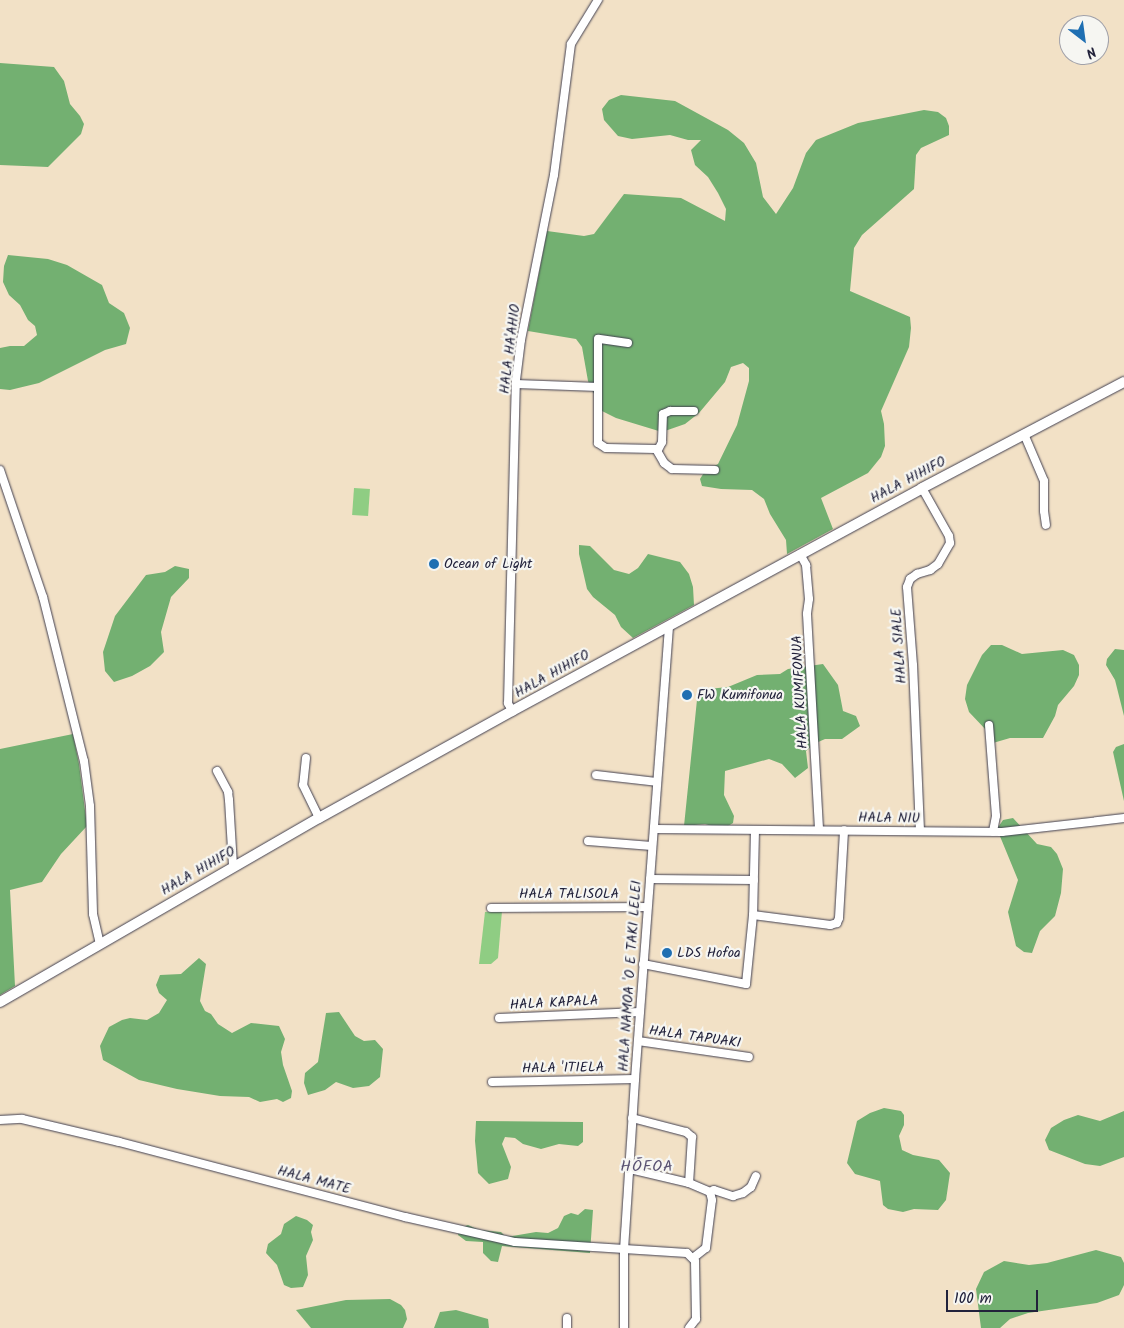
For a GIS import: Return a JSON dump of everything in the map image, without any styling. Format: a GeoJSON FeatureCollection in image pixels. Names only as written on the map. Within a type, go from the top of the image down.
{"type":"FeatureCollection","features":[{"type":"Feature","properties":{"kind":"main road","name":"HALA HIHIFO"},"geometry":{"type":"LineString","coordinates":[[0,1002],[233,866],[512,711],[922,488],[1124,382]]}},
{"type":"Feature","properties":{"kind":"street","name":"HALA HA'AHIO"},"geometry":{"type":"LineString","coordinates":[[512,711],[508,703],[516,384],[521,340],[554,175],[571,44],[598,0]]}},
{"type":"Feature","properties":{"kind":"street"},"geometry":{"type":"LineString","coordinates":[[628,343],[598,339],[598,443],[606,448],[658,450]]}},
{"type":"Feature","properties":{"kind":"street"},"geometry":{"type":"LineString","coordinates":[[516,384],[598,387]]}},
{"type":"Feature","properties":{"kind":"street"},"geometry":{"type":"LineString","coordinates":[[658,450],[662,442],[663,414],[670,411],[694,411]]}},
{"type":"Feature","properties":{"kind":"street"},"geometry":{"type":"LineString","coordinates":[[1024,434],[1044,481],[1046,525]]}},
{"type":"Feature","properties":{"kind":"street"},"geometry":{"type":"LineString","coordinates":[[658,450],[664,463],[672,469],[715,470]]}},
{"type":"Feature","properties":{"kind":"street"},"geometry":{"type":"LineString","coordinates":[[0,470],[43,597],[84,761],[90,806],[93,914],[100,944]]}},
{"type":"Feature","properties":{"kind":"street","name":"HALA SIALE"},"geometry":{"type":"LineString","coordinates":[[920,831],[913,666],[907,587],[910,579],[917,574],[930,570],[938,564],[950,543],[949,536],[922,488]]}},
{"type":"Feature","properties":{"kind":"street","name":"HALA KUMIFONUA"},"geometry":{"type":"LineString","coordinates":[[800,554],[806,565],[809,599],[807,614],[819,830]]}},
{"type":"Feature","properties":{"kind":"street","name":"HALA NAMOA 'O E TAKI LELEI"},"geometry":{"type":"LineString","coordinates":[[624,1328],[624,1250],[632,1118],[669,626]]}},
{"type":"Feature","properties":{"kind":"street"},"geometry":{"type":"LineString","coordinates":[[989,725],[996,816],[993,832]]}},
{"type":"Feature","properties":{"kind":"street"},"geometry":{"type":"LineString","coordinates":[[306,758],[303,785],[319,818]]}},
{"type":"Feature","properties":{"kind":"street"},"geometry":{"type":"LineString","coordinates":[[217,771],[228,792],[233,866]]}},
{"type":"Feature","properties":{"kind":"street"},"geometry":{"type":"LineString","coordinates":[[596,775],[657,782]]}},
{"type":"Feature","properties":{"kind":"street","name":"HALA NIU"},"geometry":{"type":"LineString","coordinates":[[654,829],[993,832],[1124,818]]}},
{"type":"Feature","properties":{"kind":"street"},"geometry":{"type":"LineString","coordinates":[[644,964],[746,984],[754,915],[755,830]]}},
{"type":"Feature","properties":{"kind":"street"},"geometry":{"type":"LineString","coordinates":[[754,915],[830,925],[837,923],[840,918],[844,830]]}},
{"type":"Feature","properties":{"kind":"street"},"geometry":{"type":"LineString","coordinates":[[588,842],[652,846]]}},
{"type":"Feature","properties":{"kind":"street"},"geometry":{"type":"LineString","coordinates":[[650,880],[754,880]]}},
{"type":"Feature","properties":{"kind":"street","name":"HALA TALISOLA"},"geometry":{"type":"LineString","coordinates":[[492,908],[647,907]]}},
{"type":"Feature","properties":{"kind":"street","name":"HALA KAPALA"},"geometry":{"type":"LineString","coordinates":[[500,1018],[640,1012]]}},
{"type":"Feature","properties":{"kind":"street","name":"HALA TAPUAKI"},"geometry":{"type":"LineString","coordinates":[[638,1041],[749,1057]]}},
{"type":"Feature","properties":{"kind":"street","name":"HALA 'ITIELA"},"geometry":{"type":"LineString","coordinates":[[492,1082],[635,1079]]}},
{"type":"Feature","properties":{"kind":"street"},"geometry":{"type":"LineString","coordinates":[[632,1118],[686,1132],[692,1137],[688,1183]]}},
{"type":"Feature","properties":{"kind":"street","name":"HALA MATE"},"geometry":{"type":"LineString","coordinates":[[0,1120],[22,1119],[119,1142],[405,1217],[515,1242],[686,1253],[693,1258]]}},
{"type":"Feature","properties":{"kind":"street"},"geometry":{"type":"LineString","coordinates":[[630,1169],[688,1183],[710,1192],[714,1190],[733,1196],[743,1193],[751,1187],[756,1176]]}},
{"type":"Feature","properties":{"kind":"street"},"geometry":{"type":"LineString","coordinates":[[691,1327],[696,1320],[693,1258],[706,1248],[712,1200],[710,1192]]}},
{"type":"Feature","properties":{"kind":"street"},"geometry":{"type":"LineString","coordinates":[[567,1318],[567,1328]]}},
{"type":"Feature","properties":{"kind":"green space"},"geometry":{"type":"Polygon","coordinates":[[[0,63],[54,67],[64,81],[70,104],[84,124],[81,134],[48,167],[0,165],[0,63]]]}},
{"type":"Feature","properties":{"kind":"green space"},"geometry":{"type":"Polygon","coordinates":[[[621,95],[675,101],[728,130],[744,143],[756,163],[763,197],[776,214],[793,188],[806,153],[816,140],[858,123],[924,110],[938,112],[946,118],[949,126],[949,135],[921,148],[916,155],[914,189],[862,235],[854,248],[850,291],[910,317],[909,347],[881,411],[884,424],[885,446],[881,457],[868,473],[821,498],[833,529],[787,554],[786,540],[770,514],[764,499],[752,490],[702,486],[700,479],[705,471],[718,464],[737,425],[749,381],[749,368],[743,363],[731,367],[725,382],[699,413],[685,424],[662,432],[616,418],[602,411],[588,381],[582,347],[576,339],[528,331],[547,231],[584,236],[594,234],[624,194],[681,198],[725,221],[726,209],[718,193],[708,177],[695,165],[691,150],[701,140],[688,140],[670,135],[632,139],[618,136],[604,120],[602,109],[609,100],[621,95]]]}},
{"type":"Feature","properties":{"kind":"green space"},"geometry":{"type":"Polygon","coordinates":[[[8,255],[48,259],[67,265],[102,285],[109,303],[124,313],[130,328],[126,344],[105,350],[39,383],[10,390],[0,389],[0,348],[24,346],[37,335],[35,326],[28,320],[20,305],[9,295],[3,282],[4,266],[8,255]]]}},
{"type":"Feature","properties":{"kind":"green space"},"geometry":{"type":"Polygon","coordinates":[[[354,488],[370,489],[368,516],[352,515],[354,488]]]}},
{"type":"Feature","properties":{"kind":"green space"},"geometry":{"type":"Polygon","coordinates":[[[579,545],[590,546],[614,570],[629,574],[638,568],[648,554],[680,562],[689,574],[693,587],[694,605],[633,638],[621,627],[615,615],[593,597],[587,589],[579,554],[579,545]]]}},
{"type":"Feature","properties":{"kind":"green space"},"geometry":{"type":"Polygon","coordinates":[[[175,566],[189,569],[189,578],[171,597],[161,632],[164,652],[150,666],[132,676],[114,682],[105,671],[103,652],[115,616],[146,575],[165,572],[175,566]]]}},
{"type":"Feature","properties":{"kind":"green space"},"geometry":{"type":"Polygon","coordinates":[[[991,645],[1002,645],[1022,654],[1063,650],[1074,655],[1079,665],[1079,675],[1074,686],[1058,705],[1055,716],[1043,738],[1010,738],[993,743],[987,731],[969,712],[965,699],[967,685],[982,655],[991,645]]]}},
{"type":"Feature","properties":{"kind":"green space"},"geometry":{"type":"Polygon","coordinates":[[[1115,649],[1124,650],[1124,716],[1115,680],[1106,665],[1107,659],[1115,649]]]}},
{"type":"Feature","properties":{"kind":"green space"},"geometry":{"type":"Polygon","coordinates":[[[823,664],[838,685],[843,711],[856,716],[860,726],[842,739],[825,739],[806,751],[808,768],[795,778],[782,764],[769,759],[725,771],[724,795],[734,816],[733,823],[719,828],[705,824],[684,826],[698,690],[728,687],[757,675],[780,674],[788,669],[823,664]]]}},
{"type":"Feature","properties":{"kind":"green space"},"geometry":{"type":"Polygon","coordinates":[[[73,734],[87,826],[61,854],[42,882],[10,890],[15,986],[0,995],[0,749],[73,734]]]}},
{"type":"Feature","properties":{"kind":"green space"},"geometry":{"type":"Polygon","coordinates":[[[1124,744],[1124,801],[1113,752],[1116,747],[1124,744]]]}},
{"type":"Feature","properties":{"kind":"green space"},"geometry":{"type":"Polygon","coordinates":[[[1013,818],[1037,844],[1051,847],[1057,854],[1063,869],[1061,893],[1055,916],[1040,931],[1032,953],[1024,952],[1016,946],[1008,912],[1018,880],[997,829],[1003,820],[1013,818]]]}},
{"type":"Feature","properties":{"kind":"green space"},"geometry":{"type":"Polygon","coordinates":[[[502,911],[498,958],[491,964],[479,964],[485,912],[502,911]]]}},
{"type":"Feature","properties":{"kind":"green space"},"geometry":{"type":"Polygon","coordinates":[[[199,958],[206,964],[200,1001],[205,1011],[211,1014],[218,1024],[232,1033],[251,1023],[279,1026],[285,1039],[281,1052],[283,1065],[292,1091],[291,1098],[283,1102],[277,1099],[260,1102],[249,1097],[220,1096],[177,1089],[139,1080],[103,1060],[100,1046],[109,1027],[130,1018],[147,1020],[159,1013],[167,1000],[159,993],[156,985],[160,975],[181,974],[199,958]]]}},
{"type":"Feature","properties":{"kind":"green space"},"geometry":{"type":"Polygon","coordinates":[[[339,1012],[355,1036],[364,1041],[375,1040],[383,1049],[380,1077],[369,1086],[353,1088],[336,1082],[325,1090],[308,1095],[304,1083],[305,1073],[318,1062],[326,1013],[339,1012]]]}},
{"type":"Feature","properties":{"kind":"green space"},"geometry":{"type":"Polygon","coordinates":[[[884,1108],[901,1111],[904,1115],[904,1125],[899,1136],[902,1150],[913,1155],[939,1160],[950,1173],[946,1200],[938,1210],[914,1209],[903,1212],[888,1209],[883,1205],[880,1181],[855,1174],[847,1163],[857,1121],[870,1113],[884,1108]]]}},
{"type":"Feature","properties":{"kind":"green space"},"geometry":{"type":"Polygon","coordinates":[[[1124,1111],[1124,1157],[1100,1166],[1085,1164],[1049,1150],[1045,1140],[1051,1128],[1064,1120],[1078,1115],[1100,1121],[1124,1111]]]}},
{"type":"Feature","properties":{"kind":"green space"},"geometry":{"type":"Polygon","coordinates":[[[476,1121],[583,1122],[583,1142],[578,1146],[559,1144],[541,1149],[523,1144],[515,1138],[505,1137],[502,1144],[511,1167],[508,1179],[489,1184],[478,1173],[475,1141],[476,1121]]]}},
{"type":"Feature","properties":{"kind":"green space"},"geometry":{"type":"Polygon","coordinates":[[[585,1209],[593,1210],[590,1253],[502,1246],[498,1262],[491,1261],[483,1253],[483,1242],[466,1241],[458,1235],[459,1228],[468,1225],[479,1230],[501,1232],[506,1237],[536,1232],[548,1233],[558,1228],[564,1216],[571,1213],[578,1215],[585,1209]]]}},
{"type":"Feature","properties":{"kind":"green space"},"geometry":{"type":"Polygon","coordinates":[[[296,1216],[307,1220],[313,1225],[311,1232],[313,1240],[306,1256],[308,1275],[303,1287],[291,1288],[284,1285],[277,1265],[266,1253],[268,1244],[281,1234],[284,1224],[296,1216]]]}},
{"type":"Feature","properties":{"kind":"green space"},"geometry":{"type":"Polygon","coordinates":[[[1096,1250],[1121,1257],[1124,1263],[1124,1285],[1119,1295],[1097,1303],[1028,1313],[1010,1319],[1000,1328],[981,1328],[976,1289],[984,1272],[1004,1261],[1029,1265],[1047,1263],[1096,1250]]]}},
{"type":"Feature","properties":{"kind":"green space"},"geometry":{"type":"Polygon","coordinates":[[[390,1299],[401,1305],[405,1310],[407,1319],[403,1328],[311,1328],[296,1310],[346,1300],[390,1299]]]}},
{"type":"Feature","properties":{"kind":"green space"},"geometry":{"type":"Polygon","coordinates":[[[456,1310],[488,1319],[489,1328],[434,1328],[440,1312],[456,1310]]]}},
{"type":"Feature","properties":{"kind":"place","name":"Ocean of Light"},"geometry":{"type":"Point","coordinates":[434,564]}},
{"type":"Feature","properties":{"kind":"place","name":"FW Kumifonua"},"geometry":{"type":"Point","coordinates":[687,695]}},
{"type":"Feature","properties":{"kind":"place","name":"LDS Hofoa"},"geometry":{"type":"Point","coordinates":[667,953]}},
{"type":"Feature","properties":{"kind":"district","name":"HŌFOA"},"geometry":{"type":"Point","coordinates":[647,1167]}}]}
